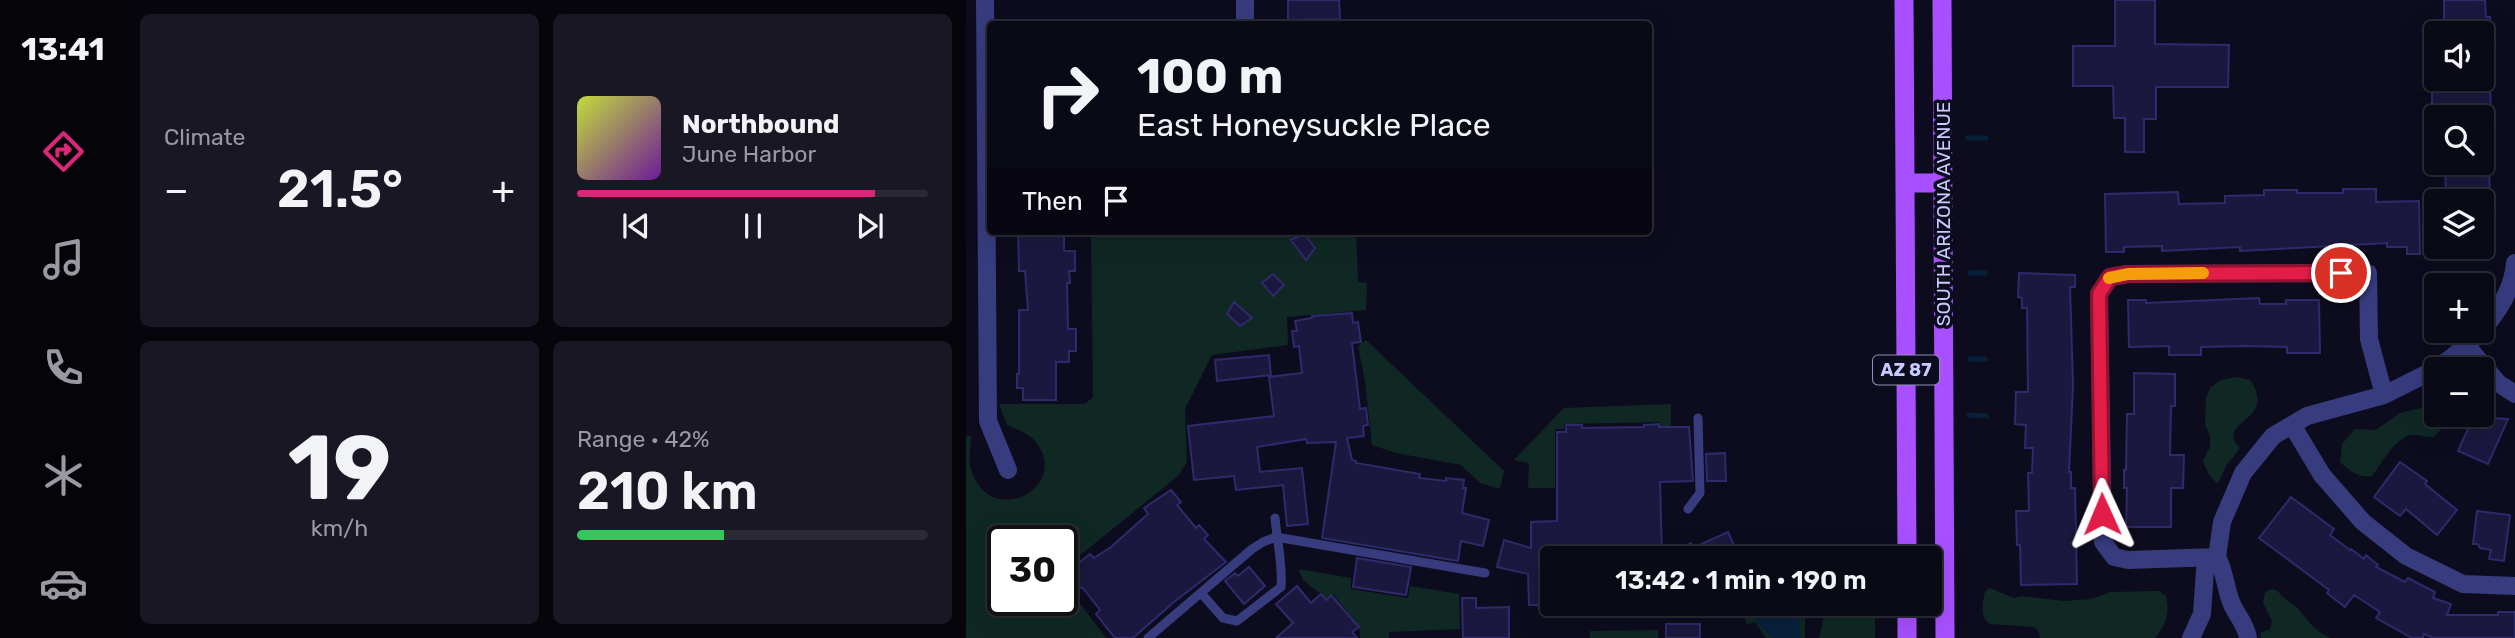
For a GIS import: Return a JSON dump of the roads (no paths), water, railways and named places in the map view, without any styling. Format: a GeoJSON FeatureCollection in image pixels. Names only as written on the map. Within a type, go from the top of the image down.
{"type":"FeatureCollection","features":[{"type":"Feature","properties":{"kind":"main road","name":"SOUTH ARIZONA AVENUE"},"geometry":{"type":"LineString","coordinates":[[1904,0],[1907,546]]}},
{"type":"Feature","properties":{"kind":"main road","name":"SOUTH ARIZONA AVENUE"},"geometry":{"type":"LineString","coordinates":[[1942,0],[1945,638]]}},
{"type":"Feature","properties":{"kind":"main road"},"geometry":{"type":"LineString","coordinates":[[1905,183],[1943,183]]}},
{"type":"Feature","properties":{"kind":"main road"},"geometry":{"type":"LineString","coordinates":[[1907,616],[1907,638]]}},
{"type":"Feature","properties":{"kind":"street"},"geometry":{"type":"LineString","coordinates":[[985,0],[987,72]]}},
{"type":"Feature","properties":{"kind":"street"},"geometry":{"type":"LineString","coordinates":[[1245,0],[1245,21]]}},
{"type":"Feature","properties":{"kind":"street"},"geometry":{"type":"LineString","coordinates":[[988,235],[988,421],[1008,470]]}},
{"type":"Feature","properties":{"kind":"street"},"geometry":{"type":"LineString","coordinates":[[2452,357],[2467,346],[2494,317],[2514,274],[2515,263]]}},
{"type":"Feature","properties":{"kind":"street"},"geometry":{"type":"LineString","coordinates":[[2217,557],[2128,560],[2114,557],[2103,542],[2099,294],[2110,277],[2128,274],[2368,273],[2368,339],[2384,395]]}},
{"type":"Feature","properties":{"kind":"street"},"geometry":{"type":"LineString","coordinates":[[2467,346],[2498,383],[2515,394]]}},
{"type":"Feature","properties":{"kind":"street"},"geometry":{"type":"LineString","coordinates":[[2191,638],[2202,614],[2205,570],[2217,557],[2222,522],[2243,473],[2273,436],[2307,416],[2384,395],[2424,375]]}},
{"type":"Feature","properties":{"kind":"street"},"geometry":{"type":"LineString","coordinates":[[2292,425],[2322,475],[2363,522],[2406,556],[2463,584],[2515,586]]}},
{"type":"Feature","properties":{"kind":"street"},"geometry":{"type":"LineString","coordinates":[[2217,557],[2224,570],[2227,589],[2236,614],[2246,627],[2248,638]]}},
{"type":"Feature","properties":{"kind":"street"},"geometry":{"type":"LineString","coordinates":[[2202,614],[2218,611],[2236,614]]}},
{"type":"Feature","properties":{"kind":"lane"},"geometry":{"type":"LineString","coordinates":[[1688,509],[1700,493],[1698,418]]}},
{"type":"Feature","properties":{"kind":"lane"},"geometry":{"type":"LineString","coordinates":[[1200,593],[1223,618],[1237,621],[1281,587],[1282,574],[1275,518]]}},
{"type":"Feature","properties":{"kind":"lane"},"geometry":{"type":"LineString","coordinates":[[1148,638],[1252,549],[1263,541],[1276,537],[1485,573]]}},
{"type":"Feature","properties":{"kind":"water"},"geometry":{"type":"Polygon","coordinates":[[[1754,616],[1800,616],[1801,638],[1773,638],[1762,629],[1754,616]]]}},
{"type":"Feature","properties":{"kind":"waterway"},"geometry":{"type":"LineString","coordinates":[[1968,138],[1986,138]]}},
{"type":"Feature","properties":{"kind":"waterway"},"geometry":{"type":"LineString","coordinates":[[1970,273],[1985,273]]}},
{"type":"Feature","properties":{"kind":"waterway"},"geometry":{"type":"LineString","coordinates":[[1970,359],[1985,359]]}},
{"type":"Feature","properties":{"kind":"waterway"},"geometry":{"type":"LineString","coordinates":[[1969,415],[1987,416]]}}]}
